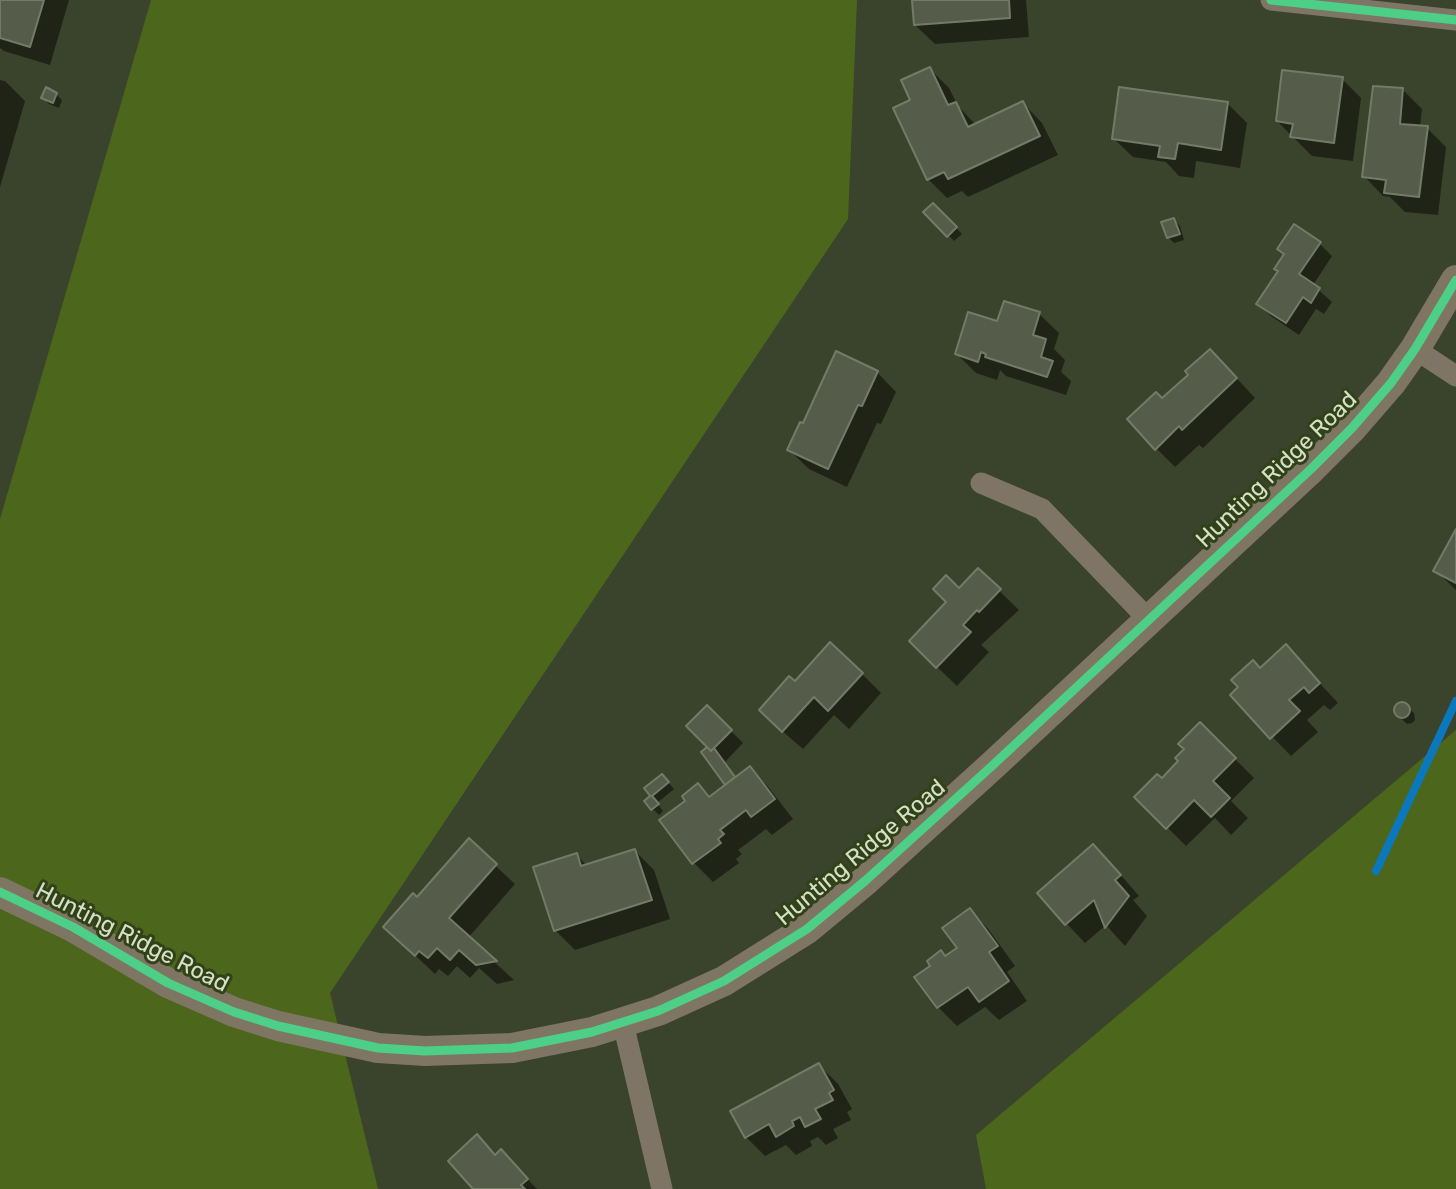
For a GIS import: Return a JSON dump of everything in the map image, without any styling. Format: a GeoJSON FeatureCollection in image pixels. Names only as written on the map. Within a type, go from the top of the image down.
{"type":"FeatureCollection","features":[{"type":"Feature","properties":{"kind":"street"},"geometry":{"type":"LineString","coordinates":[[1271,0],[1456,20]]}},
{"type":"Feature","properties":{"kind":"street","name":"Hunting Ridge Road"},"geometry":{"type":"LineString","coordinates":[[0,892],[73,926],[177,987],[234,1012],[278,1026],[378,1048],[425,1051],[512,1048],[623,1023],[658,1011],[724,981],[807,929],[982,774],[1352,428],[1391,383],[1415,349],[1456,279]]}},
{"type":"Feature","properties":{"kind":"street"},"geometry":{"type":"LineString","coordinates":[[1415,349],[1456,376]]}},
{"type":"Feature","properties":{"kind":"street"},"geometry":{"type":"LineString","coordinates":[[981,483],[1041,509],[1149,620]]}},
{"type":"Feature","properties":{"kind":"street"},"geometry":{"type":"LineString","coordinates":[[623,1023],[662,1189]]}},
{"type":"Feature","properties":{"kind":"green space"},"geometry":{"type":"Polygon","coordinates":[[[151,0],[857,0],[848,219],[330,993],[378,1189],[0,1189],[0,519],[151,0]]]}},
{"type":"Feature","properties":{"kind":"green space"},"geometry":{"type":"Polygon","coordinates":[[[1456,730],[1456,1189],[986,1189],[976,1135],[1456,730]]]}},
{"type":"Feature","properties":{"kind":"building"},"geometry":{"type":"Polygon","coordinates":[[[0,0],[44,0],[30,47],[0,38],[0,0]]]}},
{"type":"Feature","properties":{"kind":"building"},"geometry":{"type":"Polygon","coordinates":[[[912,0],[1009,0],[1010,18],[914,25],[912,0]]]}},
{"type":"Feature","properties":{"kind":"building"},"geometry":{"type":"Polygon","coordinates":[[[930,67],[948,105],[956,102],[968,127],[1023,101],[1040,136],[948,179],[944,172],[927,180],[893,108],[910,100],[901,80],[930,67]]]}},
{"type":"Feature","properties":{"kind":"building"},"geometry":{"type":"Polygon","coordinates":[[[1282,70],[1343,77],[1334,143],[1290,137],[1293,124],[1276,121],[1282,70]]]}},
{"type":"Feature","properties":{"kind":"building"},"geometry":{"type":"Polygon","coordinates":[[[1373,86],[1403,88],[1400,124],[1428,126],[1419,197],[1384,193],[1386,180],[1362,177],[1373,86]]]}},
{"type":"Feature","properties":{"kind":"building"},"geometry":{"type":"Polygon","coordinates":[[[46,87],[57,93],[53,103],[41,98],[46,87]]]}},
{"type":"Feature","properties":{"kind":"building"},"geometry":{"type":"Polygon","coordinates":[[[1119,87],[1228,102],[1221,150],[1178,143],[1175,159],[1158,157],[1160,146],[1112,139],[1119,87]]]}},
{"type":"Feature","properties":{"kind":"building"},"geometry":{"type":"Polygon","coordinates":[[[933,203],[957,227],[947,237],[923,212],[933,203]]]}},
{"type":"Feature","properties":{"kind":"building"},"geometry":{"type":"Polygon","coordinates":[[[1174,218],[1180,234],[1167,238],[1161,222],[1174,218]]]}},
{"type":"Feature","properties":{"kind":"building"},"geometry":{"type":"Polygon","coordinates":[[[1294,224],[1321,242],[1299,274],[1320,288],[1311,303],[1303,297],[1286,323],[1256,304],[1278,271],[1274,269],[1284,254],[1277,249],[1294,224]]]}},
{"type":"Feature","properties":{"kind":"building"},"geometry":{"type":"Polygon","coordinates":[[[1004,301],[1040,312],[1033,335],[1046,339],[1041,357],[1053,361],[1047,377],[985,357],[986,354],[981,352],[978,362],[955,354],[968,312],[997,321],[1004,301]]]}},
{"type":"Feature","properties":{"kind":"building"},"geometry":{"type":"Polygon","coordinates":[[[1210,349],[1237,378],[1182,430],[1179,426],[1155,450],[1127,419],[1156,392],[1162,398],[1188,375],[1185,371],[1210,349]]]}},
{"type":"Feature","properties":{"kind":"building"},"geometry":{"type":"Polygon","coordinates":[[[836,351],[878,371],[862,406],[858,405],[828,469],[787,450],[800,422],[803,423],[836,351]]]}},
{"type":"Feature","properties":{"kind":"building"},"geometry":{"type":"Polygon","coordinates":[[[1456,529],[1456,583],[1433,571],[1456,529]]]}},
{"type":"Feature","properties":{"kind":"building"},"geometry":{"type":"Polygon","coordinates":[[[978,568],[1001,589],[963,625],[971,632],[936,668],[909,641],[946,602],[933,589],[946,575],[959,588],[978,568]]]}},
{"type":"Feature","properties":{"kind":"building"},"geometry":{"type":"Polygon","coordinates":[[[830,642],[863,673],[828,711],[814,697],[782,732],[759,710],[789,676],[795,681],[830,642]]]}},
{"type":"Feature","properties":{"kind":"building"},"geometry":{"type":"Polygon","coordinates":[[[1286,644],[1320,683],[1309,693],[1304,687],[1289,700],[1300,711],[1270,739],[1230,695],[1238,687],[1231,680],[1253,660],[1260,668],[1286,644]]]}},
{"type":"Feature","properties":{"kind":"building"},"geometry":{"type":"Polygon","coordinates":[[[1399,702],[1405,702],[1410,710],[1408,716],[1399,718],[1394,713],[1394,707],[1399,702]]]}},
{"type":"Feature","properties":{"kind":"building"},"geometry":{"type":"Polygon","coordinates":[[[707,705],[732,730],[711,751],[686,726],[707,705]]]}},
{"type":"Feature","properties":{"kind":"building"},"geometry":{"type":"Polygon","coordinates":[[[1200,722],[1236,758],[1213,781],[1230,798],[1211,817],[1194,800],[1166,829],[1134,797],[1157,774],[1162,778],[1178,761],[1175,758],[1184,749],[1178,744],[1200,722]]]}},
{"type":"Feature","properties":{"kind":"building"},"geometry":{"type":"Polygon","coordinates":[[[707,747],[711,751],[714,748],[735,777],[725,785],[701,752],[707,747]]]}},
{"type":"Feature","properties":{"kind":"building"},"geometry":{"type":"Polygon","coordinates":[[[750,766],[775,799],[751,817],[746,810],[720,830],[724,834],[718,839],[721,843],[692,864],[659,820],[685,801],[682,796],[698,783],[709,797],[750,766]]]}},
{"type":"Feature","properties":{"kind":"building"},"geometry":{"type":"Polygon","coordinates":[[[662,774],[669,782],[652,796],[659,804],[651,810],[644,801],[650,796],[644,788],[662,774]]]}},
{"type":"Feature","properties":{"kind":"building"},"geometry":{"type":"Polygon","coordinates":[[[469,838],[497,864],[449,918],[497,961],[476,965],[459,950],[450,960],[437,948],[428,958],[419,951],[415,956],[383,927],[413,893],[417,897],[469,838]]]}},
{"type":"Feature","properties":{"kind":"building"},"geometry":{"type":"Polygon","coordinates":[[[1093,844],[1121,875],[1115,880],[1129,896],[1105,928],[1094,900],[1065,925],[1037,893],[1093,844]]]}},
{"type":"Feature","properties":{"kind":"building"},"geometry":{"type":"Polygon","coordinates":[[[635,849],[652,900],[554,931],[533,867],[577,853],[581,866],[635,849]]]}},
{"type":"Feature","properties":{"kind":"building"},"geometry":{"type":"Polygon","coordinates":[[[970,908],[998,946],[989,952],[1009,981],[979,1002],[968,987],[937,1008],[914,977],[930,966],[927,961],[941,950],[945,956],[957,948],[942,928],[970,908]]]}},
{"type":"Feature","properties":{"kind":"building"},"geometry":{"type":"Polygon","coordinates":[[[819,1063],[834,1090],[829,1093],[833,1100],[815,1109],[821,1119],[805,1127],[800,1117],[792,1121],[794,1126],[776,1137],[769,1124],[745,1138],[730,1111],[819,1063]]]}},
{"type":"Feature","properties":{"kind":"building"},"geometry":{"type":"Polygon","coordinates":[[[477,1134],[495,1155],[501,1149],[528,1179],[521,1185],[525,1189],[473,1189],[448,1161],[477,1134]]]}},
{"type":"Feature","properties":{"kind":"waterway"},"geometry":{"type":"LineString","coordinates":[[1376,871],[1456,701]]}},
{"type":"Feature","properties":{"kind":"cycle path"},"geometry":{"type":"LineString","coordinates":[[1271,0],[1456,20]]}},
{"type":"Feature","properties":{"kind":"cycle path"},"geometry":{"type":"LineString","coordinates":[[0,892],[73,927],[168,983],[234,1012],[278,1026],[378,1048],[425,1051],[512,1048],[592,1032],[658,1011],[724,981],[807,929],[865,881],[993,765],[1352,428],[1391,383],[1415,349],[1456,280]]}}]}
